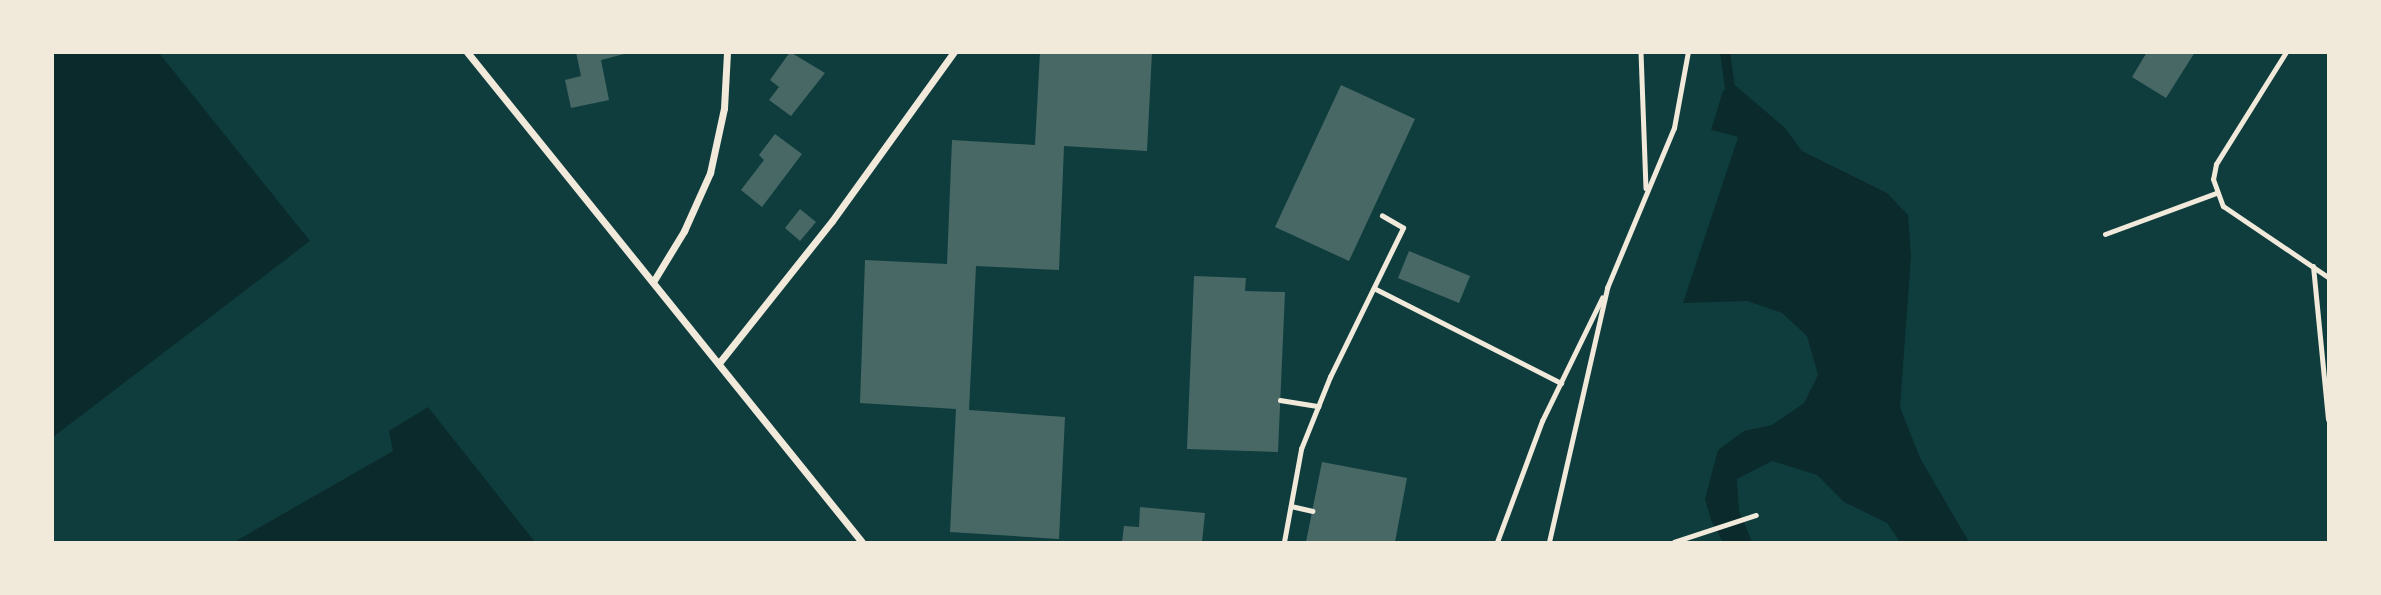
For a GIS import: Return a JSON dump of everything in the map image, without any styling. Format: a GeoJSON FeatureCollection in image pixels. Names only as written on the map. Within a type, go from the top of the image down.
{"type":"FeatureCollection","features":[{"type":"Feature","properties":{"kind":"street"},"geometry":{"type":"LineString","coordinates":[[467,52],[862,542]]}},
{"type":"Feature","properties":{"kind":"street"},"geometry":{"type":"LineString","coordinates":[[653,282],[684,230],[710,173],[724,108],[727,52]]}},
{"type":"Feature","properties":{"kind":"street"},"geometry":{"type":"LineString","coordinates":[[719,363],[832,221],[954,52]]}},
{"type":"Feature","properties":{"kind":"lane"},"geometry":{"type":"LineString","coordinates":[[2286,52],[2216,164],[2216,193],[2223,206],[2329,276]]}},
{"type":"Feature","properties":{"kind":"lane"},"geometry":{"type":"LineString","coordinates":[[2105,234],[2216,193]]}},
{"type":"Feature","properties":{"kind":"lane"},"geometry":{"type":"LineString","coordinates":[[2313,267],[2329,419]]}},
{"type":"Feature","properties":{"kind":"path"},"geometry":{"type":"LineString","coordinates":[[1641,52],[1647,192]]}},
{"type":"Feature","properties":{"kind":"path"},"geometry":{"type":"LineString","coordinates":[[1497,542],[1561,383],[1607,288],[1674,128],[1688,52]]}},
{"type":"Feature","properties":{"kind":"path"},"geometry":{"type":"LineString","coordinates":[[1284,542],[1301,449],[1403,228],[1382,216]]}},
{"type":"Feature","properties":{"kind":"path"},"geometry":{"type":"LineString","coordinates":[[1374,288],[1561,383]]}},
{"type":"Feature","properties":{"kind":"path"},"geometry":{"type":"LineString","coordinates":[[1549,542],[1607,288]]}},
{"type":"Feature","properties":{"kind":"path"},"geometry":{"type":"LineString","coordinates":[[1280,400],[1319,406]]}},
{"type":"Feature","properties":{"kind":"path"},"geometry":{"type":"LineString","coordinates":[[1291,506],[1312,511]]}},
{"type":"Feature","properties":{"kind":"path"},"geometry":{"type":"LineString","coordinates":[[1674,542],[1756,515]]}},
{"type":"Feature","properties":{"kind":"water"},"geometry":{"type":"Polygon","coordinates":[[[53,52],[159,53],[310,241],[53,437],[53,52]]]}},
{"type":"Feature","properties":{"kind":"water"},"geometry":{"type":"Polygon","coordinates":[[[1736,86],[1785,128],[1802,151],[1887,193],[1908,215],[1911,256],[1900,407],[1920,458],[1969,542],[1900,542],[1887,523],[1844,502],[1817,475],[1772,461],[1737,479],[1739,511],[1752,542],[1723,542],[1711,520],[1705,499],[1718,450],[1744,431],[1772,425],[1804,403],[1818,375],[1807,336],[1782,313],[1747,301],[1683,303],[1738,137],[1711,130],[1723,91],[1736,86]]]}},
{"type":"Feature","properties":{"kind":"water"},"geometry":{"type":"Polygon","coordinates":[[[428,407],[535,542],[234,542],[393,451],[389,431],[428,407]]]}},
{"type":"Feature","properties":{"kind":"pier"},"geometry":{"type":"Polygon","coordinates":[[[1708,129],[1738,137],[1682,303],[1734,139],[1708,129]]]}},
{"type":"Feature","properties":{"kind":"building"},"geometry":{"type":"Polygon","coordinates":[[[576,52],[632,52],[601,60],[609,100],[571,108],[565,80],[581,76],[576,52]]]}},
{"type":"Feature","properties":{"kind":"building"},"geometry":{"type":"Polygon","coordinates":[[[790,52],[825,73],[791,116],[769,100],[779,87],[770,80],[790,52]]]}},
{"type":"Feature","properties":{"kind":"building"},"geometry":{"type":"Polygon","coordinates":[[[1040,52],[1152,52],[1147,151],[1064,146],[1059,270],[976,266],[969,410],[1065,417],[1059,539],[950,532],[956,409],[860,403],[865,260],[947,264],[952,140],[1035,145],[1040,52]]]}},
{"type":"Feature","properties":{"kind":"building"},"geometry":{"type":"Polygon","coordinates":[[[2147,52],[2195,52],[2166,98],[2132,77],[2147,52]]]}},
{"type":"Feature","properties":{"kind":"building"},"geometry":{"type":"Polygon","coordinates":[[[1341,85],[1415,119],[1349,261],[1275,227],[1341,85]]]}},
{"type":"Feature","properties":{"kind":"building"},"geometry":{"type":"Polygon","coordinates":[[[775,134],[802,154],[762,207],[741,190],[764,160],[759,155],[775,134]]]}},
{"type":"Feature","properties":{"kind":"building"},"geometry":{"type":"Polygon","coordinates":[[[800,209],[816,222],[800,241],[785,228],[800,209]]]}},
{"type":"Feature","properties":{"kind":"building"},"geometry":{"type":"Polygon","coordinates":[[[1409,251],[1470,276],[1459,303],[1398,278],[1409,251]]]}},
{"type":"Feature","properties":{"kind":"building"},"geometry":{"type":"Polygon","coordinates":[[[1194,276],[1246,278],[1245,291],[1285,292],[1278,452],[1187,449],[1194,276]]]}},
{"type":"Feature","properties":{"kind":"building"},"geometry":{"type":"Polygon","coordinates":[[[1322,462],[1407,478],[1395,542],[1306,542],[1322,462]]]}},
{"type":"Feature","properties":{"kind":"building"},"geometry":{"type":"Polygon","coordinates":[[[1140,507],[1205,513],[1202,542],[1122,542],[1124,526],[1139,527],[1140,507]]]}},
{"type":"Feature","properties":{"kind":"waterway"},"geometry":{"type":"LineString","coordinates":[[1725,52],[1730,89]]}}]}
